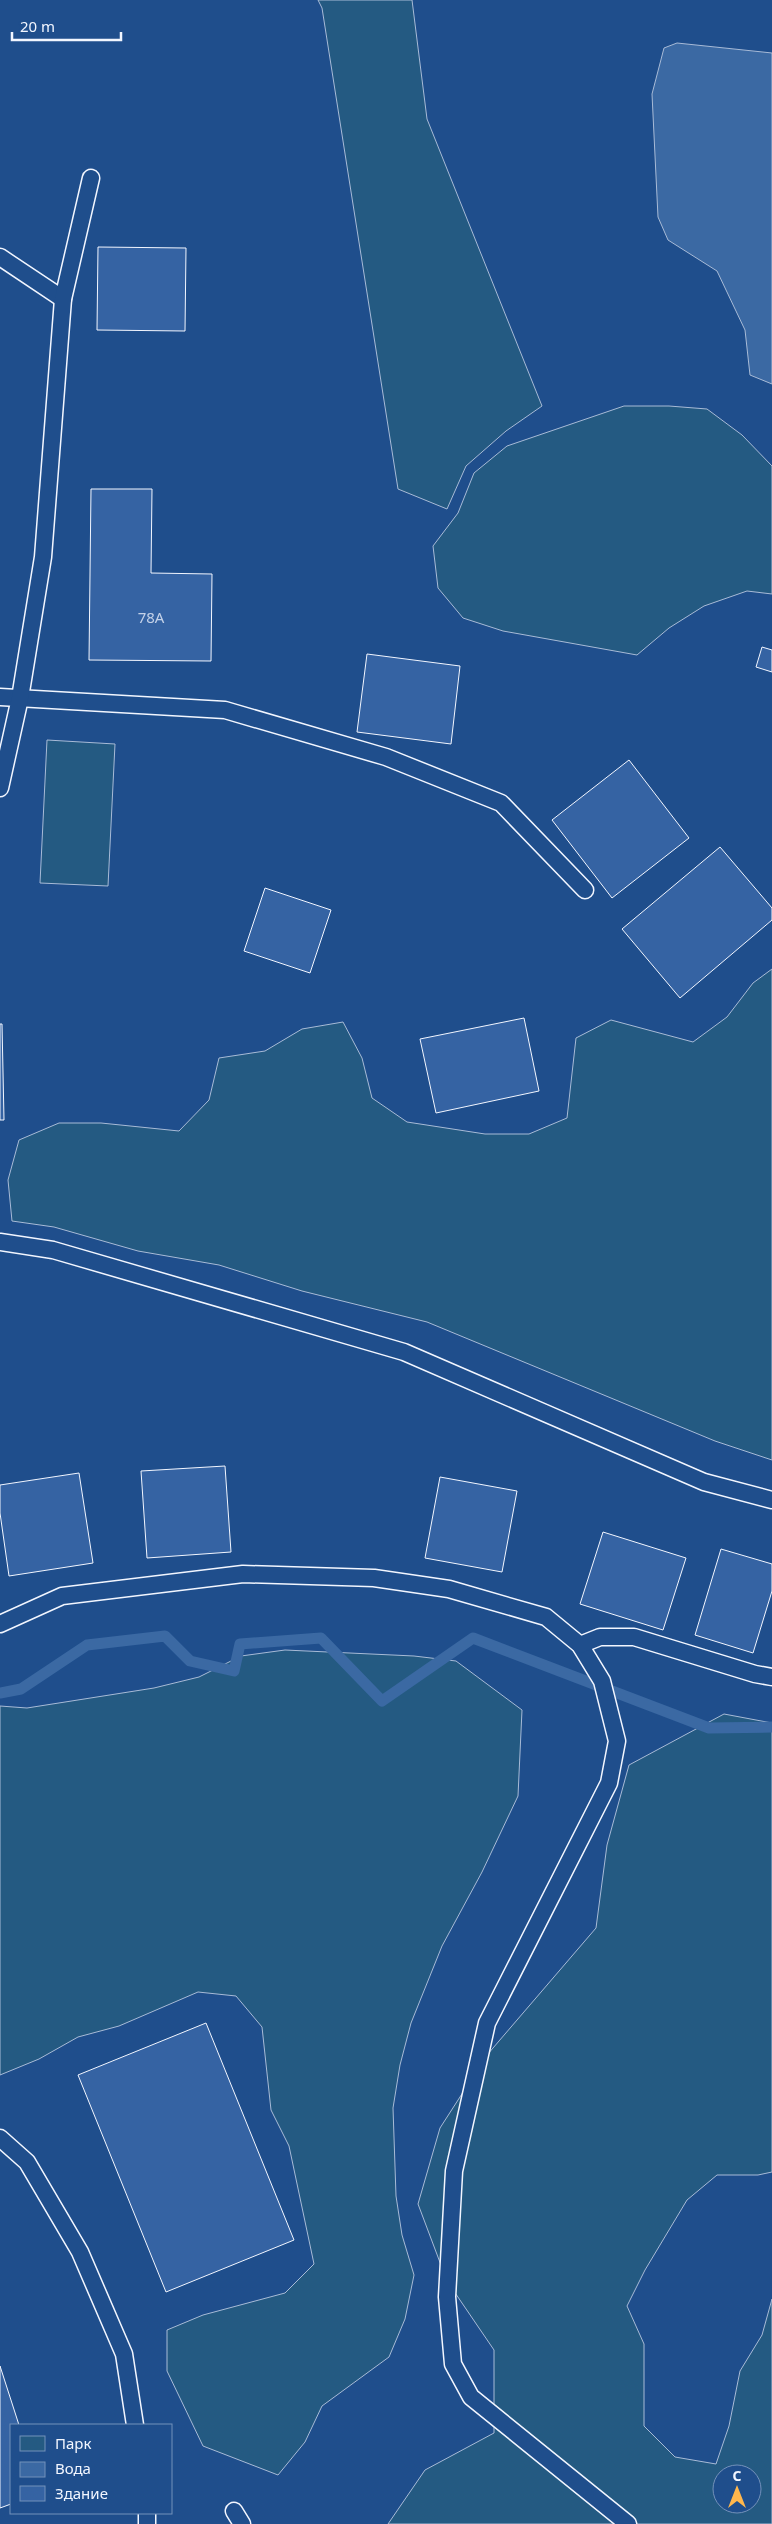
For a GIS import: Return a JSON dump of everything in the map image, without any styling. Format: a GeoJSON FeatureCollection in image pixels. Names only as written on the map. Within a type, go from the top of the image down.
{"type":"FeatureCollection","features":[{"type":"Feature","properties":{"kind":"lane"},"geometry":{"type":"LineString","coordinates":[[0,788],[20,698],[43,557],[63,299],[92,178]]}},
{"type":"Feature","properties":{"kind":"lane"},"geometry":{"type":"LineString","coordinates":[[0,257],[63,299]]}},
{"type":"Feature","properties":{"kind":"lane"},"geometry":{"type":"LineString","coordinates":[[0,697],[225,710],[386,757],[502,803],[585,890]]}},
{"type":"Feature","properties":{"kind":"lane"},"geometry":{"type":"LineString","coordinates":[[0,1242],[54,1250],[404,1352],[704,1482],[772,1500]]}},
{"type":"Feature","properties":{"kind":"lane"},"geometry":{"type":"LineString","coordinates":[[0,1624],[62,1596],[243,1574],[374,1578],[449,1589],[546,1617],[580,1645],[602,1681],[617,1741],[609,1783],[487,2024],[454,2171],[447,2297],[453,2364],[471,2397],[628,2524]]}},
{"type":"Feature","properties":{"kind":"lane"},"geometry":{"type":"LineString","coordinates":[[580,1645],[600,1638],[634,1637],[755,1674],[772,1677]]}},
{"type":"Feature","properties":{"kind":"lane"},"geometry":{"type":"LineString","coordinates":[[0,2138],[27,2162],[80,2252],[124,2354],[135,2424]]}},
{"type":"Feature","properties":{"kind":"green space"},"geometry":{"type":"Polygon","coordinates":[[[318,0],[412,0],[427,119],[542,406],[506,431],[466,466],[447,509],[398,489],[322,8],[318,0]]]}},
{"type":"Feature","properties":{"kind":"green space"},"geometry":{"type":"Polygon","coordinates":[[[624,406],[669,406],[707,409],[742,435],[772,466],[772,594],[747,591],[704,606],[669,628],[637,655],[503,631],[463,618],[438,588],[433,546],[458,513],[474,473],[507,446],[624,406]]]}},
{"type":"Feature","properties":{"kind":"green space"},"geometry":{"type":"Polygon","coordinates":[[[47,740],[115,744],[108,886],[40,883],[47,740]]]}},
{"type":"Feature","properties":{"kind":"green space"},"geometry":{"type":"Polygon","coordinates":[[[772,969],[772,1460],[715,1441],[427,1322],[302,1291],[219,1265],[138,1251],[54,1227],[12,1221],[8,1180],[19,1140],[59,1123],[101,1123],[179,1131],[209,1100],[219,1058],[265,1051],[302,1029],[343,1022],[362,1058],[372,1098],[407,1122],[485,1134],[529,1134],[567,1118],[576,1038],[611,1020],[693,1042],[727,1017],[753,983],[772,969]]]}},
{"type":"Feature","properties":{"kind":"green space"},"geometry":{"type":"Polygon","coordinates":[[[285,1650],[414,1656],[456,1661],[522,1710],[518,1796],[482,1872],[442,1946],[411,2023],[400,2065],[393,2108],[396,2196],[402,2235],[414,2275],[405,2319],[389,2357],[322,2406],[305,2442],[278,2475],[203,2446],[167,2371],[167,2330],[203,2315],[285,2293],[314,2264],[289,2146],[271,2110],[262,2027],[236,1996],[198,1992],[119,2026],[78,2037],[39,2059],[0,2075],[0,1706],[27,1708],[154,1688],[199,1677],[241,1656],[285,1650]]]}},
{"type":"Feature","properties":{"kind":"green space"},"geometry":{"type":"Polygon","coordinates":[[[724,1714],[772,1723],[772,2172],[758,2175],[717,2175],[687,2200],[645,2270],[627,2306],[644,2344],[644,2426],[675,2457],[716,2464],[729,2426],[740,2371],[762,2335],[772,2299],[772,2524],[388,2524],[425,2470],[494,2433],[494,2350],[447,2281],[418,2204],[440,2128],[487,2055],[596,1928],[607,1845],[629,1765],[724,1714]]]}},
{"type":"Feature","properties":{"kind":"water"},"geometry":{"type":"Polygon","coordinates":[[[677,43],[772,53],[772,384],[750,375],[745,330],[717,271],[668,240],[658,217],[652,94],[664,48],[677,43]]]}},
{"type":"Feature","properties":{"kind":"building"},"geometry":{"type":"Polygon","coordinates":[[[98,247],[186,248],[185,331],[97,330],[98,247]]]}},
{"type":"Feature","properties":{"kind":"building"},"geometry":{"type":"Polygon","coordinates":[[[91,489],[152,489],[151,573],[212,574],[211,661],[89,660],[91,489]]]}},
{"type":"Feature","properties":{"kind":"building"},"geometry":{"type":"Polygon","coordinates":[[[762,647],[772,650],[772,672],[756,667],[762,647]]]}},
{"type":"Feature","properties":{"kind":"building"},"geometry":{"type":"Polygon","coordinates":[[[367,654],[460,666],[451,744],[357,732],[367,654]]]}},
{"type":"Feature","properties":{"kind":"building"},"geometry":{"type":"Polygon","coordinates":[[[629,760],[689,838],[612,898],[552,820],[629,760]]]}},
{"type":"Feature","properties":{"kind":"building"},"geometry":{"type":"Polygon","coordinates":[[[720,847],[772,908],[772,920],[680,998],[622,929],[720,847]]]}},
{"type":"Feature","properties":{"kind":"building"},"geometry":{"type":"Polygon","coordinates":[[[265,888],[331,910],[310,973],[244,951],[265,888]]]}},
{"type":"Feature","properties":{"kind":"building"},"geometry":{"type":"Polygon","coordinates":[[[524,1018],[539,1091],[436,1113],[420,1039],[524,1018]]]}},
{"type":"Feature","properties":{"kind":"building"},"geometry":{"type":"Polygon","coordinates":[[[0,1024],[2,1024],[4,1120],[0,1120],[0,1024]]]}},
{"type":"Feature","properties":{"kind":"building"},"geometry":{"type":"Polygon","coordinates":[[[225,1466],[231,1552],[147,1558],[141,1471],[225,1466]]]}},
{"type":"Feature","properties":{"kind":"building"},"geometry":{"type":"Polygon","coordinates":[[[79,1473],[93,1563],[9,1576],[0,1513],[0,1485],[79,1473]]]}},
{"type":"Feature","properties":{"kind":"building"},"geometry":{"type":"Polygon","coordinates":[[[440,1477],[517,1491],[502,1572],[425,1558],[440,1477]]]}},
{"type":"Feature","properties":{"kind":"building"},"geometry":{"type":"Polygon","coordinates":[[[603,1532],[686,1558],[663,1630],[580,1604],[603,1532]]]}},
{"type":"Feature","properties":{"kind":"building"},"geometry":{"type":"Polygon","coordinates":[[[721,1549],[772,1564],[772,1591],[753,1653],[695,1635],[721,1549]]]}},
{"type":"Feature","properties":{"kind":"building"},"geometry":{"type":"Polygon","coordinates":[[[206,2023],[294,2240],[166,2292],[78,2075],[206,2023]]]}},
{"type":"Feature","properties":{"kind":"building"},"geometry":{"type":"Polygon","coordinates":[[[0,2366],[19,2424],[10,2424],[10,2504],[0,2508],[0,2366]]]}},
{"type":"Feature","properties":{"kind":"waterway"},"geometry":{"type":"LineString","coordinates":[[0,1693],[21,1689],[87,1645],[165,1636],[190,1661],[234,1671],[240,1644],[321,1638],[382,1701],[473,1638],[709,1728],[772,1727]]}}]}
